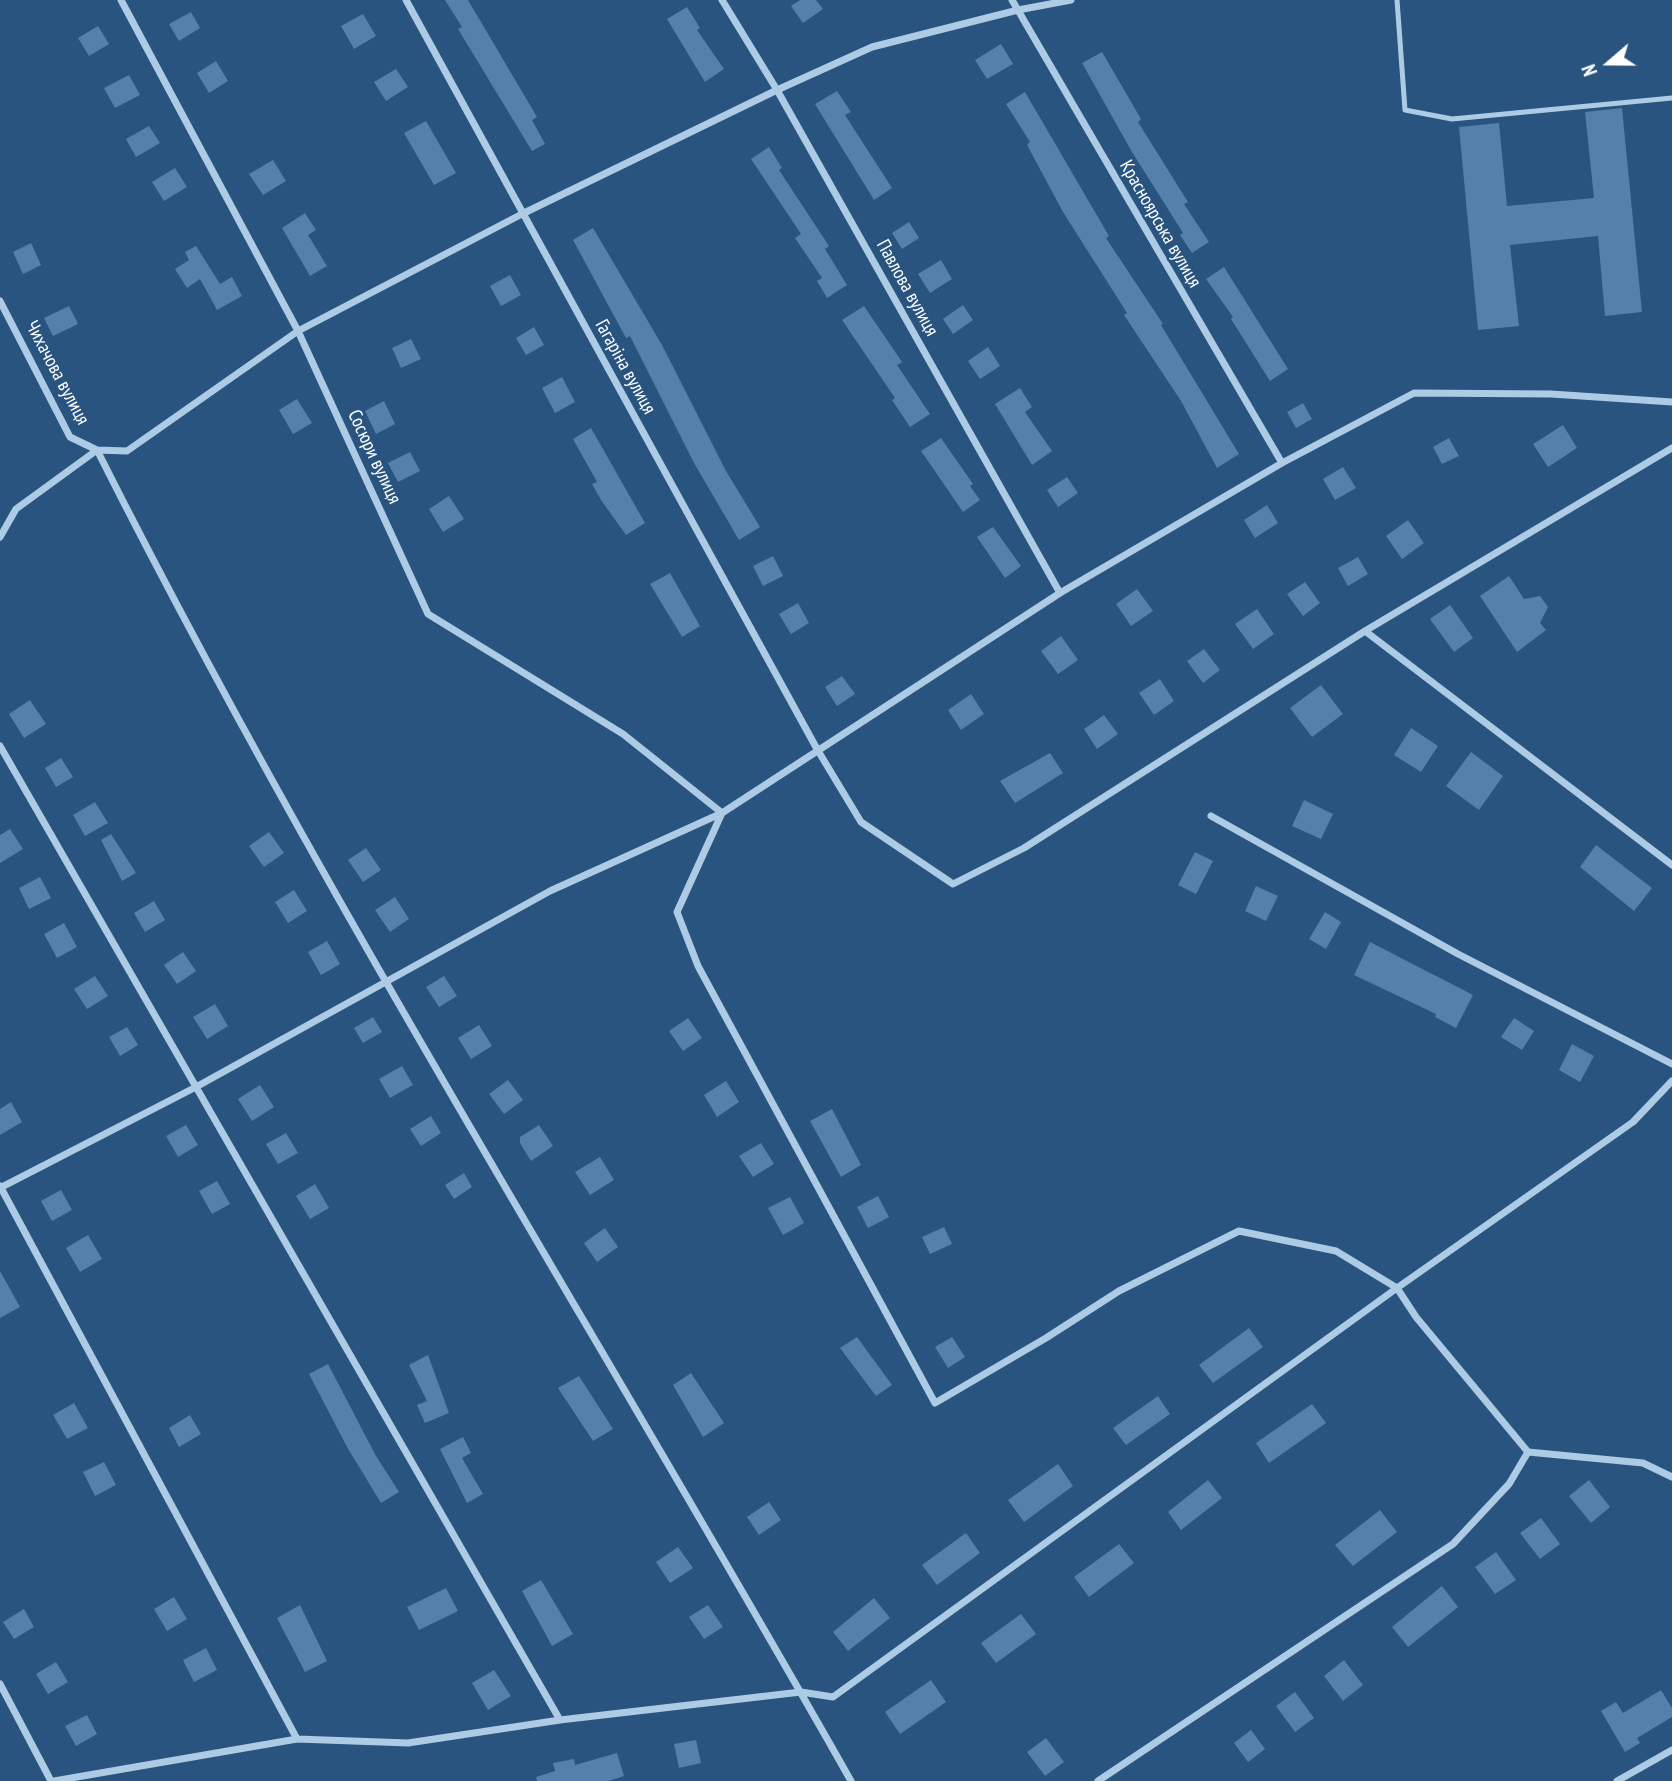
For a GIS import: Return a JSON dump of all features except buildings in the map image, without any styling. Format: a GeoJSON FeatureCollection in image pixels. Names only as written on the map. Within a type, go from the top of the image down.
{"type":"FeatureCollection","features":[{"type":"Feature","properties":{"kind":"street","name":"Сосюри вулиця"},"geometry":{"type":"LineString","coordinates":[[121,0],[298,331],[428,614],[623,734],[722,813]]}},
{"type":"Feature","properties":{"kind":"street","name":"Гагаріна вулиця"},"geometry":{"type":"LineString","coordinates":[[406,0],[817,749],[861,822],[953,884],[1024,848],[1365,631]]}},
{"type":"Feature","properties":{"kind":"street","name":"Павлова вулиця"},"geometry":{"type":"LineString","coordinates":[[722,0],[777,90],[1060,593]]}},
{"type":"Feature","properties":{"kind":"street","name":"Красноярська вулиця"},"geometry":{"type":"LineString","coordinates":[[1012,0],[1282,463]]}},
{"type":"Feature","properties":{"kind":"street"},"geometry":{"type":"LineString","coordinates":[[0,537],[16,509],[97,450],[127,451],[298,331],[522,214],[777,90],[872,47],[1017,10],[1070,0]]}},
{"type":"Feature","properties":{"kind":"street","name":"Чихачова вулиця"},"geometry":{"type":"LineString","coordinates":[[0,300],[69,437],[97,450]]}},
{"type":"Feature","properties":{"kind":"street"},"geometry":{"type":"LineString","coordinates":[[298,1739],[1,1187],[196,1087],[550,891],[722,813],[1060,593],[1282,463],[1414,393],[1551,394],[1672,402]]}},
{"type":"Feature","properties":{"kind":"street"},"geometry":{"type":"LineString","coordinates":[[1672,448],[1365,631],[1672,865]]}},
{"type":"Feature","properties":{"kind":"street"},"geometry":{"type":"LineString","coordinates":[[97,450],[184,624],[385,983],[713,1537],[851,1781]]}},
{"type":"Feature","properties":{"kind":"street"},"geometry":{"type":"LineString","coordinates":[[0,746],[560,1720]]}},
{"type":"Feature","properties":{"kind":"street"},"geometry":{"type":"LineString","coordinates":[[722,813],[677,912],[698,965],[934,1403],[1119,1291],[1239,1231],[1336,1251],[1397,1288],[1416,1318],[1528,1451],[1643,1463],[1672,1477]]}},
{"type":"Feature","properties":{"kind":"street"},"geometry":{"type":"LineString","coordinates":[[1211,816],[1458,954],[1672,1064]]}},
{"type":"Feature","properties":{"kind":"street"},"geometry":{"type":"LineString","coordinates":[[0,1684],[53,1781],[298,1739],[408,1743],[560,1720],[800,1692],[833,1697],[1397,1288],[1633,1122],[1672,1081]]}},
{"type":"Feature","properties":{"kind":"street"},"geometry":{"type":"LineString","coordinates":[[1097,1781],[1453,1544],[1509,1485],[1528,1451]]}},
{"type":"Feature","properties":{"kind":"street"},"geometry":{"type":"LineString","coordinates":[[1617,1781],[1672,1749]]}},
{"type":"Feature","properties":{"kind":"lane"},"geometry":{"type":"LineString","coordinates":[[1397,0],[1405,110],[1452,119],[1672,98]]}}]}
